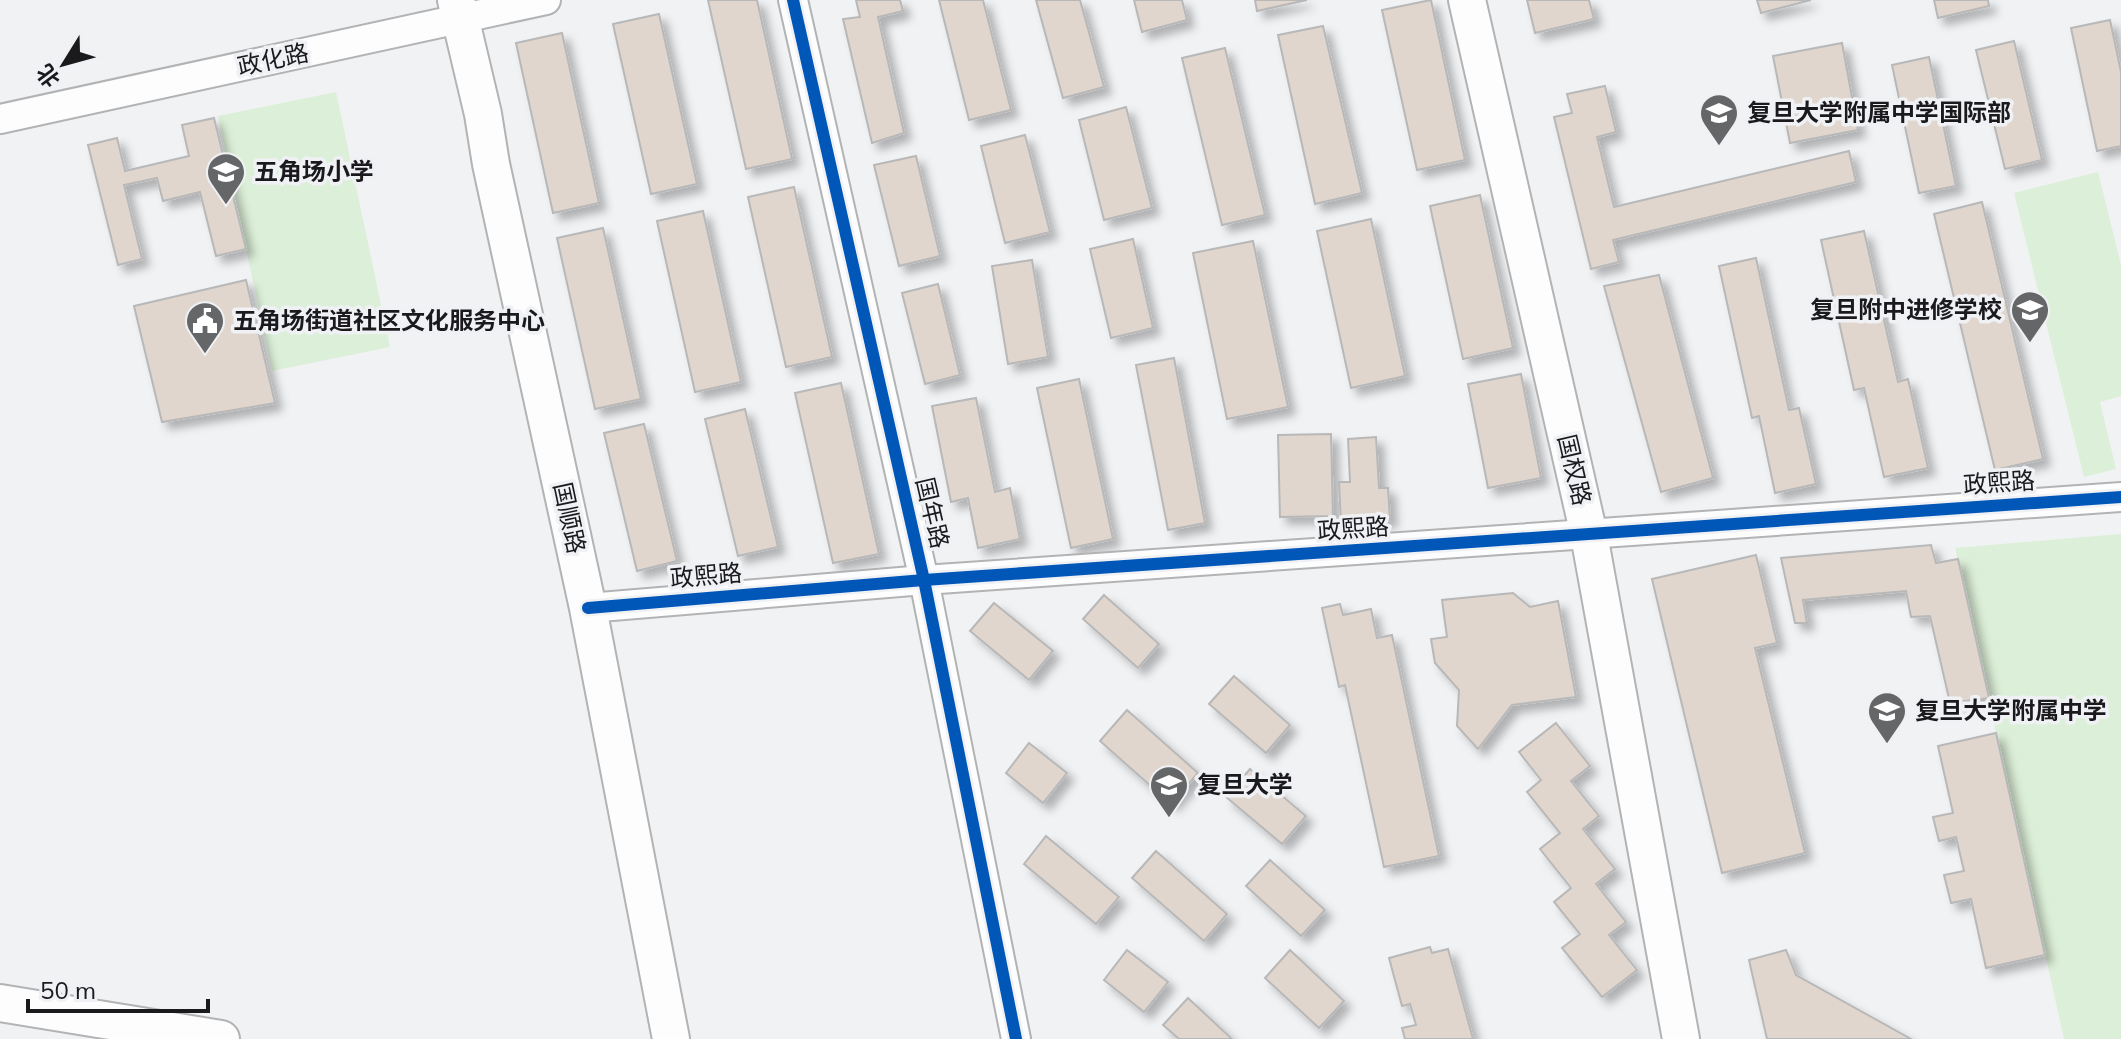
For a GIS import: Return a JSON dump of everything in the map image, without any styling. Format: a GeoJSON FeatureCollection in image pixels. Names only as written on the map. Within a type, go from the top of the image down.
{"type":"FeatureCollection","features":[{"type":"Feature","properties":{"kind":"street","name":"政化路"},"geometry":{"type":"LineString","coordinates":[[0,119],[458,9],[546,0]]}},
{"type":"Feature","properties":{"kind":"street","name":"国年路"},"geometry":{"type":"LineString","coordinates":[[793,0],[924,580],[1016,1039]]}},
{"type":"Feature","properties":{"kind":"street","name":"国权路"},"geometry":{"type":"LineString","coordinates":[[1467,0],[1589,535],[1681,1039]]}},
{"type":"Feature","properties":{"kind":"street","name":"国顺路"},"geometry":{"type":"LineString","coordinates":[[458,9],[588,608],[671,1039]]}},
{"type":"Feature","properties":{"kind":"street","name":"政熙路"},"geometry":{"type":"LineString","coordinates":[[588,608],[924,580],[2121,497]]}},
{"type":"Feature","properties":{"kind":"street"},"geometry":{"type":"LineString","coordinates":[[0,1003],[221,1039]]}},
{"type":"Feature","properties":{"kind":"green space"},"geometry":{"type":"Polygon","coordinates":[[[336,92],[390,347],[272,371],[218,116],[336,92]]]}},
{"type":"Feature","properties":{"kind":"green space"},"geometry":{"type":"Polygon","coordinates":[[[2098,172],[2121,265],[2121,396],[2100,402],[2116,469],[2084,477],[2014,193],[2098,172]]]}},
{"type":"Feature","properties":{"kind":"green space"},"geometry":{"type":"Polygon","coordinates":[[[2121,534],[2121,1039],[2064,1039],[1955,548],[2121,534]]]}},
{"type":"Feature","properties":{"kind":"building"},"geometry":{"type":"Polygon","coordinates":[[[708,0],[757,0],[792,159],[746,169],[708,0]]]}},
{"type":"Feature","properties":{"kind":"building"},"geometry":{"type":"Polygon","coordinates":[[[856,0],[900,0],[903,11],[878,17],[904,133],[872,143],[843,19],[860,17],[856,0]]]}},
{"type":"Feature","properties":{"kind":"building"},"geometry":{"type":"Polygon","coordinates":[[[939,0],[983,0],[1011,110],[969,120],[939,0]]]}},
{"type":"Feature","properties":{"kind":"building"},"geometry":{"type":"Polygon","coordinates":[[[1036,0],[1080,0],[1104,87],[1063,98],[1036,0]]]}},
{"type":"Feature","properties":{"kind":"building"},"geometry":{"type":"Polygon","coordinates":[[[1134,0],[1182,0],[1187,20],[1142,32],[1134,0]]]}},
{"type":"Feature","properties":{"kind":"building"},"geometry":{"type":"Polygon","coordinates":[[[1255,0],[1307,0],[1257,11],[1255,0]]]}},
{"type":"Feature","properties":{"kind":"building"},"geometry":{"type":"Polygon","coordinates":[[[1431,0],[1465,160],[1417,170],[1382,10],[1431,0]]]}},
{"type":"Feature","properties":{"kind":"building"},"geometry":{"type":"Polygon","coordinates":[[[1527,0],[1589,0],[1594,19],[1535,33],[1527,0]]]}},
{"type":"Feature","properties":{"kind":"building"},"geometry":{"type":"Polygon","coordinates":[[[1757,0],[1811,0],[1761,13],[1757,0]]]}},
{"type":"Feature","properties":{"kind":"building"},"geometry":{"type":"Polygon","coordinates":[[[1934,0],[1988,0],[1989,6],[1938,18],[1934,0]]]}},
{"type":"Feature","properties":{"kind":"building"},"geometry":{"type":"Polygon","coordinates":[[[659,14],[697,184],[651,194],[613,24],[659,14]]]}},
{"type":"Feature","properties":{"kind":"building"},"geometry":{"type":"Polygon","coordinates":[[[2110,20],[2121,72],[2121,146],[2097,151],[2071,28],[2110,20]]]}},
{"type":"Feature","properties":{"kind":"building"},"geometry":{"type":"Polygon","coordinates":[[[1323,26],[1362,193],[1315,204],[1278,35],[1323,26]]]}},
{"type":"Feature","properties":{"kind":"building"},"geometry":{"type":"Polygon","coordinates":[[[562,33],[599,203],[553,213],[516,43],[562,33]]]}},
{"type":"Feature","properties":{"kind":"building"},"geometry":{"type":"Polygon","coordinates":[[[2014,41],[2042,160],[2005,169],[1976,50],[2014,41]]]}},
{"type":"Feature","properties":{"kind":"building"},"geometry":{"type":"Polygon","coordinates":[[[1842,43],[1858,130],[1790,143],[1773,56],[1842,43]]]}},
{"type":"Feature","properties":{"kind":"building"},"geometry":{"type":"Polygon","coordinates":[[[1225,48],[1265,215],[1222,225],[1182,58],[1225,48]]]}},
{"type":"Feature","properties":{"kind":"building"},"geometry":{"type":"Polygon","coordinates":[[[1929,57],[1956,186],[1919,193],[1892,65],[1929,57]]]}},
{"type":"Feature","properties":{"kind":"building"},"geometry":{"type":"Polygon","coordinates":[[[1605,86],[1616,132],[1597,137],[1614,207],[1849,151],[1856,182],[1613,240],[1619,262],[1591,269],[1554,117],[1572,113],[1567,94],[1605,86]]]}},
{"type":"Feature","properties":{"kind":"building"},"geometry":{"type":"Polygon","coordinates":[[[1126,107],[1152,208],[1104,220],[1079,120],[1126,107]]]}},
{"type":"Feature","properties":{"kind":"building"},"geometry":{"type":"Polygon","coordinates":[[[214,118],[246,249],[216,256],[200,192],[163,201],[157,178],[124,185],[142,259],[118,265],[88,145],[117,138],[125,171],[189,156],[182,125],[214,118]]]}},
{"type":"Feature","properties":{"kind":"building"},"geometry":{"type":"Polygon","coordinates":[[[1025,135],[1050,232],[1005,243],[981,146],[1025,135]]]}},
{"type":"Feature","properties":{"kind":"building"},"geometry":{"type":"Polygon","coordinates":[[[916,156],[940,256],[899,266],[874,165],[916,156]]]}},
{"type":"Feature","properties":{"kind":"building"},"geometry":{"type":"Polygon","coordinates":[[[794,187],[832,357],[786,367],[748,197],[794,187]]]}},
{"type":"Feature","properties":{"kind":"building"},"geometry":{"type":"Polygon","coordinates":[[[1480,195],[1513,348],[1463,359],[1430,206],[1480,195]]]}},
{"type":"Feature","properties":{"kind":"building"},"geometry":{"type":"Polygon","coordinates":[[[1982,202],[2043,459],[1995,470],[1934,214],[1982,202]]]}},
{"type":"Feature","properties":{"kind":"building"},"geometry":{"type":"Polygon","coordinates":[[[703,211],[741,382],[695,392],[657,221],[703,211]]]}},
{"type":"Feature","properties":{"kind":"building"},"geometry":{"type":"Polygon","coordinates":[[[1371,219],[1405,376],[1351,388],[1317,231],[1371,219]]]}},
{"type":"Feature","properties":{"kind":"building"},"geometry":{"type":"Polygon","coordinates":[[[603,228],[641,399],[595,409],[557,238],[603,228]]]}},
{"type":"Feature","properties":{"kind":"building"},"geometry":{"type":"Polygon","coordinates":[[[1864,231],[1898,382],[1908,379],[1928,468],[1884,477],[1864,388],[1854,390],[1821,240],[1864,231]]]}},
{"type":"Feature","properties":{"kind":"building"},"geometry":{"type":"Polygon","coordinates":[[[1133,239],[1153,328],[1111,338],[1090,249],[1133,239]]]}},
{"type":"Feature","properties":{"kind":"building"},"geometry":{"type":"Polygon","coordinates":[[[1253,241],[1288,407],[1227,419],[1193,253],[1253,241]]]}},
{"type":"Feature","properties":{"kind":"building"},"geometry":{"type":"Polygon","coordinates":[[[1756,258],[1789,410],[1799,408],[1816,484],[1775,493],[1759,416],[1752,418],[1719,266],[1756,258]]]}},
{"type":"Feature","properties":{"kind":"building"},"geometry":{"type":"Polygon","coordinates":[[[1032,260],[1048,357],[1008,364],[992,266],[1032,260]]]}},
{"type":"Feature","properties":{"kind":"building"},"geometry":{"type":"Polygon","coordinates":[[[1659,275],[1713,478],[1661,492],[1604,286],[1659,275]]]}},
{"type":"Feature","properties":{"kind":"building","name":"五角场街道社区文化服务中心"},"geometry":{"type":"Polygon","coordinates":[[[246,280],[275,403],[162,422],[134,306],[246,280]]]}},
{"type":"Feature","properties":{"kind":"building"},"geometry":{"type":"Polygon","coordinates":[[[938,284],[960,375],[925,384],[902,293],[938,284]]]}},
{"type":"Feature","properties":{"kind":"building"},"geometry":{"type":"Polygon","coordinates":[[[1174,358],[1205,523],[1168,530],[1136,365],[1174,358]]]}},
{"type":"Feature","properties":{"kind":"building"},"geometry":{"type":"Polygon","coordinates":[[[1521,374],[1541,478],[1488,488],[1468,384],[1521,374]]]}},
{"type":"Feature","properties":{"kind":"building"},"geometry":{"type":"Polygon","coordinates":[[[1079,379],[1113,539],[1071,548],[1037,388],[1079,379]]]}},
{"type":"Feature","properties":{"kind":"building"},"geometry":{"type":"Polygon","coordinates":[[[841,383],[879,554],[833,563],[795,393],[841,383]]]}},
{"type":"Feature","properties":{"kind":"building"},"geometry":{"type":"Polygon","coordinates":[[[976,398],[995,492],[1010,488],[1020,539],[978,548],[968,498],[951,502],[932,406],[976,398]]]}},
{"type":"Feature","properties":{"kind":"building"},"geometry":{"type":"Polygon","coordinates":[[[745,409],[778,547],[738,556],[705,419],[745,409]]]}},
{"type":"Feature","properties":{"kind":"building"},"geometry":{"type":"Polygon","coordinates":[[[644,424],[677,561],[637,571],[604,433],[644,424]]]}},
{"type":"Feature","properties":{"kind":"building"},"geometry":{"type":"Polygon","coordinates":[[[1331,434],[1333,516],[1280,517],[1278,435],[1331,434]]]}},
{"type":"Feature","properties":{"kind":"building"},"geometry":{"type":"Polygon","coordinates":[[[1376,437],[1379,488],[1388,488],[1390,520],[1341,523],[1339,482],[1350,482],[1348,439],[1376,437]]]}},
{"type":"Feature","properties":{"kind":"building"},"geometry":{"type":"Polygon","coordinates":[[[1931,545],[1936,563],[1958,559],[1989,698],[1950,703],[1930,616],[1911,617],[1906,591],[1803,600],[1807,623],[1795,623],[1781,558],[1931,545]]]}},
{"type":"Feature","properties":{"kind":"building"},"geometry":{"type":"Polygon","coordinates":[[[1756,555],[1777,643],[1755,648],[1805,853],[1722,873],[1652,579],[1756,555]]]}},
{"type":"Feature","properties":{"kind":"building"},"geometry":{"type":"Polygon","coordinates":[[[1513,593],[1530,607],[1558,601],[1576,697],[1512,705],[1478,749],[1457,726],[1459,690],[1435,663],[1431,639],[1447,637],[1442,600],[1513,593]]]}},
{"type":"Feature","properties":{"kind":"building"},"geometry":{"type":"Polygon","coordinates":[[[1104,595],[1159,644],[1138,668],[1083,619],[1104,595]]]}},
{"type":"Feature","properties":{"kind":"building"},"geometry":{"type":"Polygon","coordinates":[[[994,603],[1053,651],[1029,680],[970,631],[994,603]]]}},
{"type":"Feature","properties":{"kind":"building"},"geometry":{"type":"Polygon","coordinates":[[[1340,604],[1343,615],[1371,609],[1377,638],[1392,635],[1439,856],[1384,867],[1345,685],[1339,687],[1322,608],[1340,604]]]}},
{"type":"Feature","properties":{"kind":"building"},"geometry":{"type":"Polygon","coordinates":[[[1234,676],[1290,725],[1266,753],[1209,704],[1234,676]]]}},
{"type":"Feature","properties":{"kind":"building"},"geometry":{"type":"Polygon","coordinates":[[[1127,710],[1198,773],[1171,804],[1100,741],[1127,710]]]}},
{"type":"Feature","properties":{"kind":"building"},"geometry":{"type":"Polygon","coordinates":[[[1556,723],[1590,766],[1571,781],[1599,816],[1583,829],[1615,869],[1596,884],[1626,922],[1609,935],[1637,970],[1602,997],[1562,948],[1580,934],[1554,902],[1571,888],[1540,849],[1560,833],[1527,792],[1541,780],[1519,752],[1556,723]]]}},
{"type":"Feature","properties":{"kind":"building"},"geometry":{"type":"Polygon","coordinates":[[[1996,733],[2045,955],[1986,968],[1971,899],[1951,903],[1944,875],[1964,871],[1956,837],[1939,841],[1933,817],[1953,813],[1938,746],[1996,733]]]}},
{"type":"Feature","properties":{"kind":"building"},"geometry":{"type":"Polygon","coordinates":[[[1029,743],[1067,773],[1043,803],[1006,773],[1029,743]]]}},
{"type":"Feature","properties":{"kind":"building"},"geometry":{"type":"Polygon","coordinates":[[[1250,769],[1306,816],[1282,844],[1226,797],[1250,769]]]}},
{"type":"Feature","properties":{"kind":"building"},"geometry":{"type":"Polygon","coordinates":[[[1046,836],[1119,897],[1096,924],[1024,864],[1046,836]]]}},
{"type":"Feature","properties":{"kind":"building"},"geometry":{"type":"Polygon","coordinates":[[[1156,851],[1227,914],[1204,941],[1132,878],[1156,851]]]}},
{"type":"Feature","properties":{"kind":"building"},"geometry":{"type":"Polygon","coordinates":[[[1270,860],[1325,910],[1301,936],[1246,886],[1270,860]]]}},
{"type":"Feature","properties":{"kind":"building"},"geometry":{"type":"Polygon","coordinates":[[[1430,947],[1432,953],[1448,949],[1473,1039],[1405,1039],[1402,1028],[1416,1025],[1410,1004],[1402,1006],[1389,958],[1430,947]]]}},
{"type":"Feature","properties":{"kind":"building"},"geometry":{"type":"Polygon","coordinates":[[[1127,950],[1168,982],[1144,1012],[1104,980],[1127,950]]]}},
{"type":"Feature","properties":{"kind":"building"},"geometry":{"type":"Polygon","coordinates":[[[1290,950],[1344,1001],[1319,1028],[1265,978],[1290,950]]]}},
{"type":"Feature","properties":{"kind":"building"},"geometry":{"type":"Polygon","coordinates":[[[1786,950],[1796,975],[1911,1039],[1767,1039],[1749,960],[1786,950]]]}},
{"type":"Feature","properties":{"kind":"building"},"geometry":{"type":"Polygon","coordinates":[[[1188,998],[1232,1039],[1179,1039],[1163,1025],[1188,998]]]}},
{"type":"Feature","properties":{"kind":"cycle path"},"geometry":{"type":"LineString","coordinates":[[793,0],[924,580],[1016,1039]]}},
{"type":"Feature","properties":{"kind":"cycle path"},"geometry":{"type":"LineString","coordinates":[[588,608],[924,580],[2121,497]]}},
{"type":"Feature","properties":{"kind":"place","name":"复旦大学附属中学国际部"},"geometry":{"type":"Point","coordinates":[1719,147]}},
{"type":"Feature","properties":{"kind":"place","name":"五角场小学"},"geometry":{"type":"Point","coordinates":[226,206]}},
{"type":"Feature","properties":{"kind":"place","name":"复旦附中进修学校"},"geometry":{"type":"Point","coordinates":[2030,344]}},
{"type":"Feature","properties":{"kind":"place","name":"五角场街道社区文化服务中心"},"geometry":{"type":"Point","coordinates":[205,355]}},
{"type":"Feature","properties":{"kind":"place","name":"复旦大学附属中学"},"geometry":{"type":"Point","coordinates":[1887,745]}},
{"type":"Feature","properties":{"kind":"place","name":"复旦大学"},"geometry":{"type":"Point","coordinates":[1169,819]}}]}
